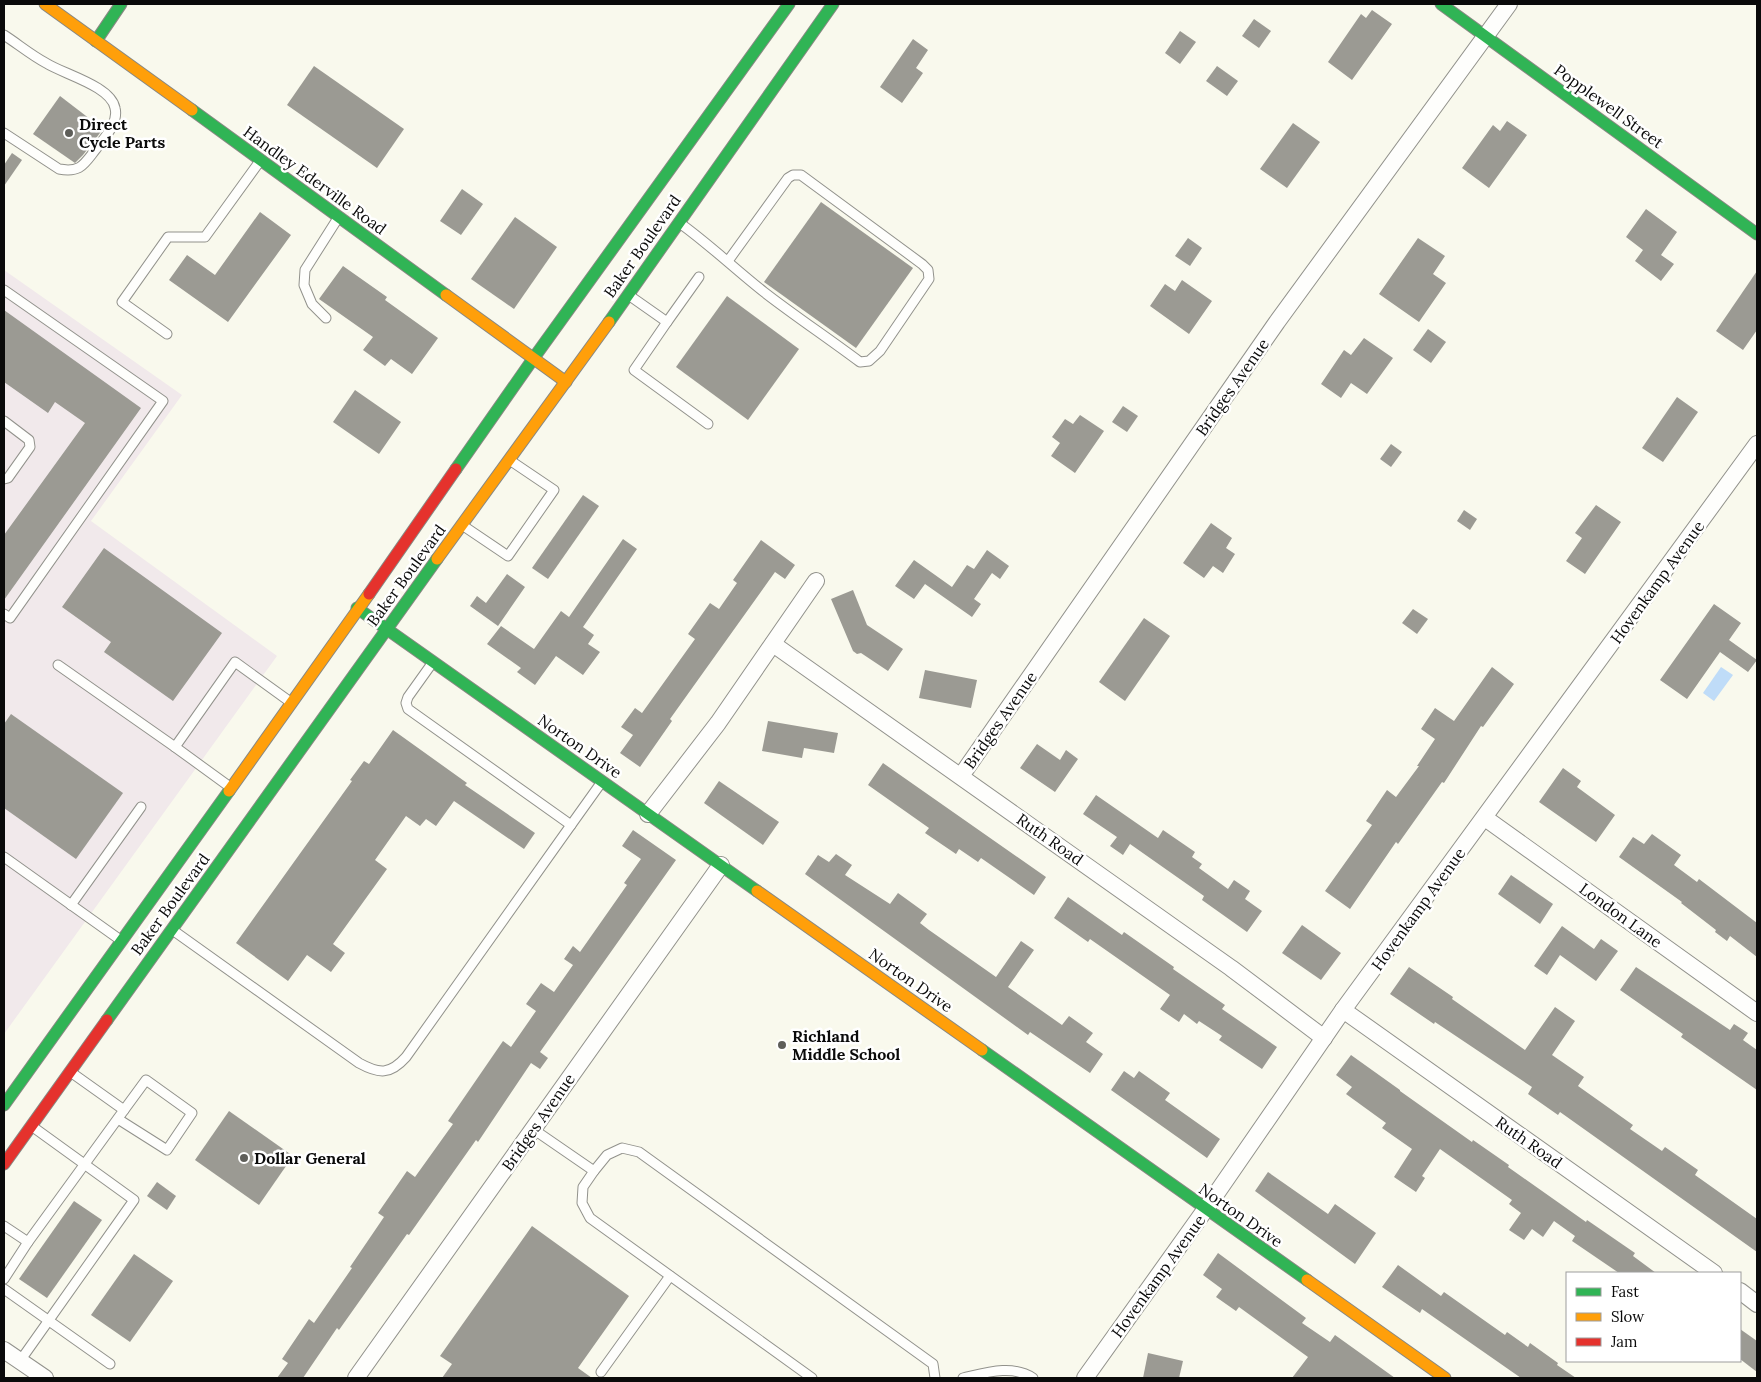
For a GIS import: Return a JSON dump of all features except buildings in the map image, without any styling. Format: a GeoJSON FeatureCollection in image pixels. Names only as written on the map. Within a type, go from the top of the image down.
{"type":"FeatureCollection","features":[{"type":"Feature","properties":{"kind":"main road","name":"Handley Ederville Road"},"geometry":{"type":"LineString","coordinates":[[45,4],[566,382]]}},
{"type":"Feature","properties":{"kind":"main road"},"geometry":{"type":"LineString","coordinates":[[96,41],[121,4]]}},
{"type":"Feature","properties":{"kind":"main road","name":"Baker Boulevard"},"geometry":{"type":"LineString","coordinates":[[4,1105],[292,703],[533,359],[789,4]]}},
{"type":"Feature","properties":{"kind":"main road","name":"Baker Boulevard"},"geometry":{"type":"LineString","coordinates":[[4,1164],[566,382],[832,4]]}},
{"type":"Feature","properties":{"kind":"main road","name":"Popplewell Street"},"geometry":{"type":"LineString","coordinates":[[1441,4],[1757,234]]}},
{"type":"Feature","properties":{"kind":"main road","name":"Norton Drive"},"geometry":{"type":"LineString","coordinates":[[357,608],[1445,1378]]}},
{"type":"Feature","properties":{"kind":"street","name":"Bridges Avenue"},"geometry":{"type":"LineString","coordinates":[[961,776],[1277,322],[1509,4]]}},
{"type":"Feature","properties":{"kind":"street","name":"Hovenkamp Avenue"},"geometry":{"type":"LineString","coordinates":[[1085,1378],[1206,1210],[1344,1010],[1757,444]]}},
{"type":"Feature","properties":{"kind":"street"},"geometry":{"type":"LineString","coordinates":[[648,814],[718,723],[816,581]]}},
{"type":"Feature","properties":{"kind":"street","name":"Ruth Road"},"geometry":{"type":"LineString","coordinates":[[773,644],[1231,968],[1324,1038]]}},
{"type":"Feature","properties":{"kind":"street","name":"London Lane"},"geometry":{"type":"LineString","coordinates":[[1485,818],[1757,1013]]}},
{"type":"Feature","properties":{"kind":"street","name":"Bridges Avenue"},"geometry":{"type":"LineString","coordinates":[[356,1378],[721,865]]}},
{"type":"Feature","properties":{"kind":"street","name":"Ruth Road"},"geometry":{"type":"LineString","coordinates":[[1344,1010],[1713,1272]]}},
{"type":"Feature","properties":{"kind":"street"},"geometry":{"type":"LineString","coordinates":[[1741,1292],[1757,1304]]}},
{"type":"Feature","properties":{"kind":"street"},"geometry":{"type":"LineString","coordinates":[[4,1350],[37,1376]]}},
{"type":"Feature","properties":{"kind":"lane"},"geometry":{"type":"LineString","coordinates":[[4,35],[47,64],[74,76],[108,95],[116,109],[112,128],[82,167],[70,171],[59,170],[4,133]]}},
{"type":"Feature","properties":{"kind":"lane"},"geometry":{"type":"LineString","coordinates":[[167,334],[122,302],[168,237],[205,237],[260,160]]}},
{"type":"Feature","properties":{"kind":"lane"},"geometry":{"type":"LineString","coordinates":[[679,222],[764,292],[860,362],[869,361],[880,351],[929,279],[928,270],[922,264],[801,175],[793,175],[788,178],[728,261]]}},
{"type":"Feature","properties":{"kind":"lane"},"geometry":{"type":"LineString","coordinates":[[326,318],[312,304],[304,285],[305,270],[339,217]]}},
{"type":"Feature","properties":{"kind":"lane"},"geometry":{"type":"LineString","coordinates":[[699,277],[634,370],[708,424]]}},
{"type":"Feature","properties":{"kind":"lane"},"geometry":{"type":"LineString","coordinates":[[4,290],[163,401],[10,618],[4,614]]}},
{"type":"Feature","properties":{"kind":"lane"},"geometry":{"type":"LineString","coordinates":[[627,294],[667,322]]}},
{"type":"Feature","properties":{"kind":"lane"},"geometry":{"type":"LineString","coordinates":[[4,421],[29,440],[30,448],[8,478],[4,478]]}},
{"type":"Feature","properties":{"kind":"lane"},"geometry":{"type":"LineString","coordinates":[[462,525],[508,556],[554,490],[509,459]]}},
{"type":"Feature","properties":{"kind":"lane"},"geometry":{"type":"LineString","coordinates":[[175,747],[234,662],[292,703]]}},
{"type":"Feature","properties":{"kind":"lane"},"geometry":{"type":"LineString","coordinates":[[433,662],[408,697],[406,703],[408,710],[571,825]]}},
{"type":"Feature","properties":{"kind":"lane"},"geometry":{"type":"LineString","coordinates":[[58,664],[231,787]]}},
{"type":"Feature","properties":{"kind":"lane"},"geometry":{"type":"LineString","coordinates":[[172,930],[359,1063],[375,1071],[384,1071],[396,1066],[406,1057],[602,782]]}},
{"type":"Feature","properties":{"kind":"lane"},"geometry":{"type":"LineString","coordinates":[[71,905],[141,807]]}},
{"type":"Feature","properties":{"kind":"lane"},"geometry":{"type":"LineString","coordinates":[[4,858],[121,941]]}},
{"type":"Feature","properties":{"kind":"lane"},"geometry":{"type":"LineString","coordinates":[[70,1072],[124,1110]]}},
{"type":"Feature","properties":{"kind":"lane"},"geometry":{"type":"LineString","coordinates":[[4,1278],[28,1242],[146,1080],[192,1113],[167,1150],[118,1119]]}},
{"type":"Feature","properties":{"kind":"lane"},"geometry":{"type":"LineString","coordinates":[[20,1361],[134,1200],[31,1126]]}},
{"type":"Feature","properties":{"kind":"lane"},"geometry":{"type":"LineString","coordinates":[[534,1129],[594,1171]]}},
{"type":"Feature","properties":{"kind":"lane"},"geometry":{"type":"LineString","coordinates":[[812,1378],[590,1218],[582,1203],[583,1187],[607,1154],[622,1148],[639,1152],[933,1364],[935,1378]]}},
{"type":"Feature","properties":{"kind":"lane"},"geometry":{"type":"LineString","coordinates":[[4,1226],[28,1242]]}},
{"type":"Feature","properties":{"kind":"lane"},"geometry":{"type":"LineString","coordinates":[[601,1372],[670,1276]]}},
{"type":"Feature","properties":{"kind":"lane"},"geometry":{"type":"LineString","coordinates":[[4,1290],[110,1364]]}},
{"type":"Feature","properties":{"kind":"lane"},"geometry":{"type":"LineString","coordinates":[[963,1378],[997,1370],[1024,1372],[1033,1378]]}},
{"type":"Feature","properties":{"kind":"shaded area"},"geometry":{"type":"Polygon","coordinates":[[[4,270],[182,395],[91,521],[277,656],[4,1034],[4,270]]]}},
{"type":"Feature","properties":{"kind":"water"},"geometry":{"type":"Polygon","coordinates":[[[1721,667],[1733,675],[1714,701],[1703,693],[1721,667]]]}},
{"type":"Feature","properties":{"kind":"traffic: fast"},"geometry":{"type":"LineString","coordinates":[[96,41],[121,4]]}},
{"type":"Feature","properties":{"kind":"traffic: fast"},"geometry":{"type":"LineString","coordinates":[[456,469],[789,4]]}},
{"type":"Feature","properties":{"kind":"traffic: fast"},"geometry":{"type":"LineString","coordinates":[[609,322],[833,4]]}},
{"type":"Feature","properties":{"kind":"traffic: fast"},"geometry":{"type":"LineString","coordinates":[[1441,4],[1757,234]]}},
{"type":"Feature","properties":{"kind":"traffic: fast"},"geometry":{"type":"LineString","coordinates":[[192,110],[446,295]]}},
{"type":"Feature","properties":{"kind":"traffic: fast"},"geometry":{"type":"LineString","coordinates":[[107,1020],[437,559]]}},
{"type":"Feature","properties":{"kind":"traffic: fast"},"geometry":{"type":"LineString","coordinates":[[357,608],[757,891]]}},
{"type":"Feature","properties":{"kind":"traffic: fast"},"geometry":{"type":"LineString","coordinates":[[4,1105],[229,791]]}},
{"type":"Feature","properties":{"kind":"traffic: fast"},"geometry":{"type":"LineString","coordinates":[[982,1050],[1307,1280]]}},
{"type":"Feature","properties":{"kind":"traffic: slow"},"geometry":{"type":"LineString","coordinates":[[45,4],[192,110]]}},
{"type":"Feature","properties":{"kind":"traffic: slow"},"geometry":{"type":"LineString","coordinates":[[446,295],[566,382]]}},
{"type":"Feature","properties":{"kind":"traffic: slow"},"geometry":{"type":"LineString","coordinates":[[437,559],[609,322]]}},
{"type":"Feature","properties":{"kind":"traffic: slow"},"geometry":{"type":"LineString","coordinates":[[229,791],[369,594]]}},
{"type":"Feature","properties":{"kind":"traffic: slow"},"geometry":{"type":"LineString","coordinates":[[757,891],[982,1050]]}},
{"type":"Feature","properties":{"kind":"traffic: slow"},"geometry":{"type":"LineString","coordinates":[[1307,1280],[1445,1378]]}},
{"type":"Feature","properties":{"kind":"traffic: jam"},"geometry":{"type":"LineString","coordinates":[[369,594],[456,469]]}},
{"type":"Feature","properties":{"kind":"traffic: jam"},"geometry":{"type":"LineString","coordinates":[[4,1164],[107,1020]]}},
{"type":"Feature","properties":{"kind":"place","name":"Direct Cycle Parts"},"geometry":{"type":"Point","coordinates":[69,133]}},
{"type":"Feature","properties":{"kind":"place","name":"Richland Middle School"},"geometry":{"type":"Point","coordinates":[782,1045]}},
{"type":"Feature","properties":{"kind":"place","name":"Dollar General"},"geometry":{"type":"Point","coordinates":[244,1158]}}]}
